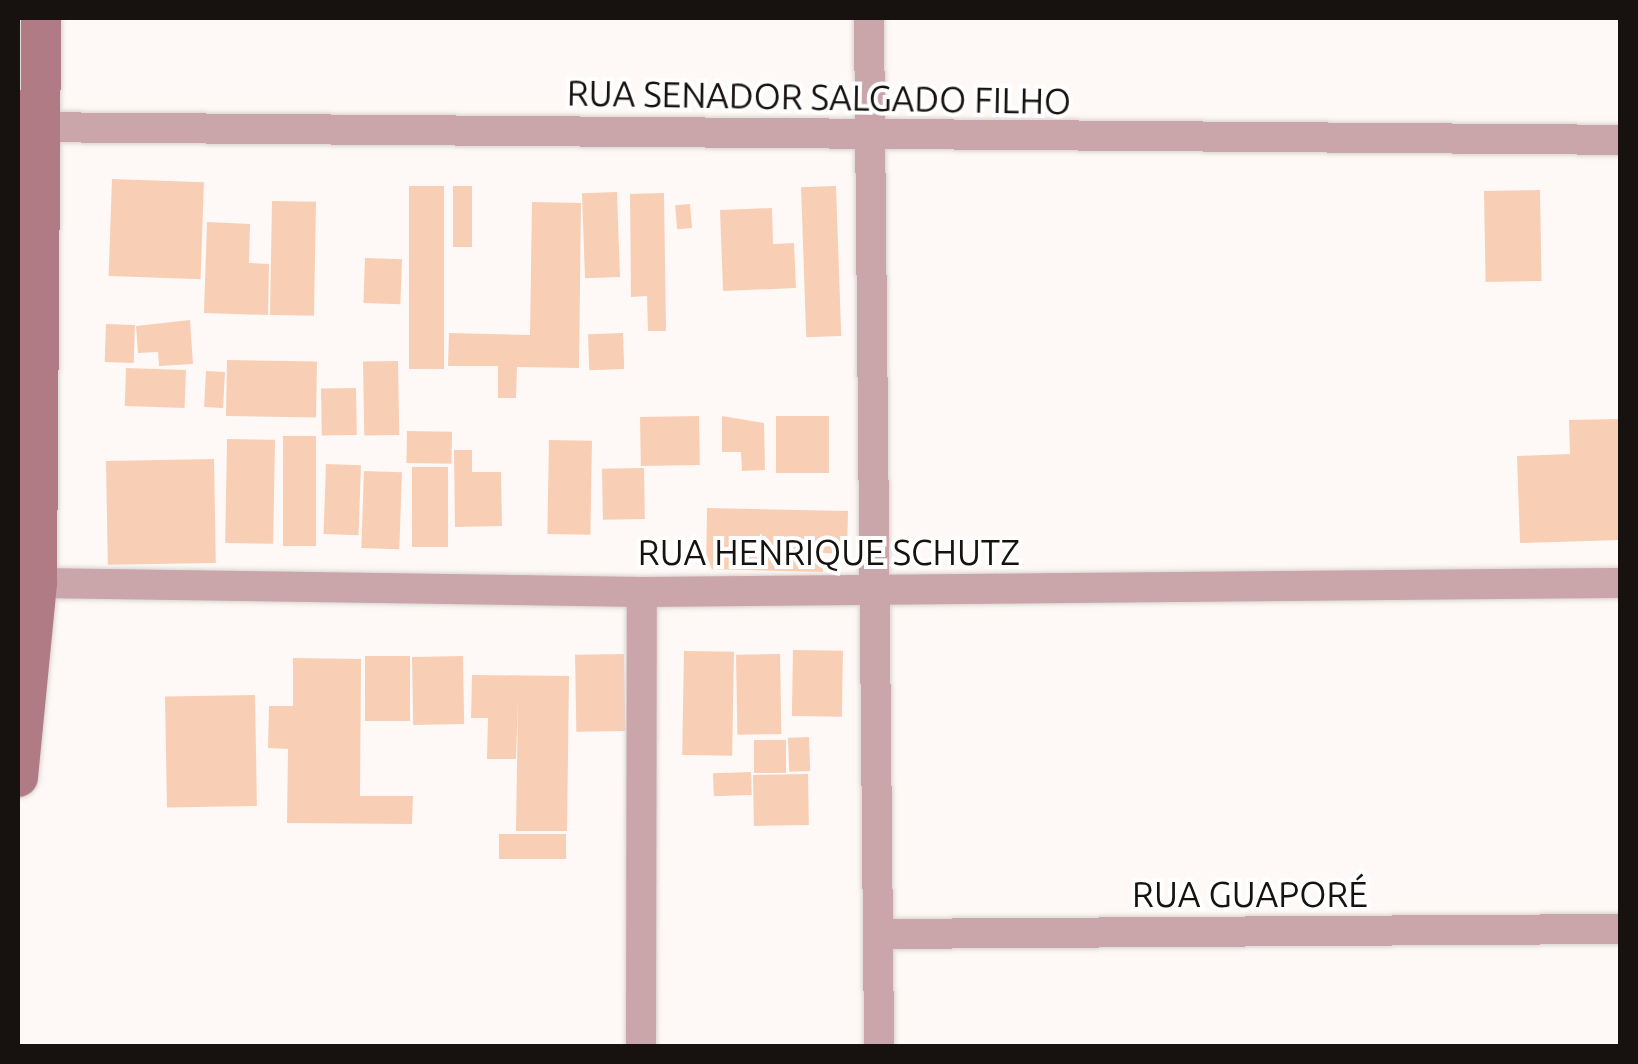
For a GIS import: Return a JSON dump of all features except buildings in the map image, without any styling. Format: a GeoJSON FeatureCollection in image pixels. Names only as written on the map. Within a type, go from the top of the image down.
{"type":"FeatureCollection","features":[{"type":"Feature","properties":{"kind":"main road"},"geometry":{"type":"LineString","coordinates":[[18,777],[37,583],[28,388],[30,127],[41,18]]}},
{"type":"Feature","properties":{"kind":"street"},"geometry":{"type":"LineString","coordinates":[[870,18],[879,1046]]}},
{"type":"Feature","properties":{"kind":"street","name":"RUA SENADOR SALGADO FILHO"},"geometry":{"type":"LineString","coordinates":[[30,127],[1620,140]]}},
{"type":"Feature","properties":{"kind":"street","name":"RUA HENRIQUE SCHUTZ"},"geometry":{"type":"LineString","coordinates":[[37,583],[642,592],[1620,583]]}},
{"type":"Feature","properties":{"kind":"street"},"geometry":{"type":"LineString","coordinates":[[640,1046],[642,592]]}},
{"type":"Feature","properties":{"kind":"street","name":"RUA GUAPORÉ"},"geometry":{"type":"LineString","coordinates":[[880,934],[1620,929]]}}]}
